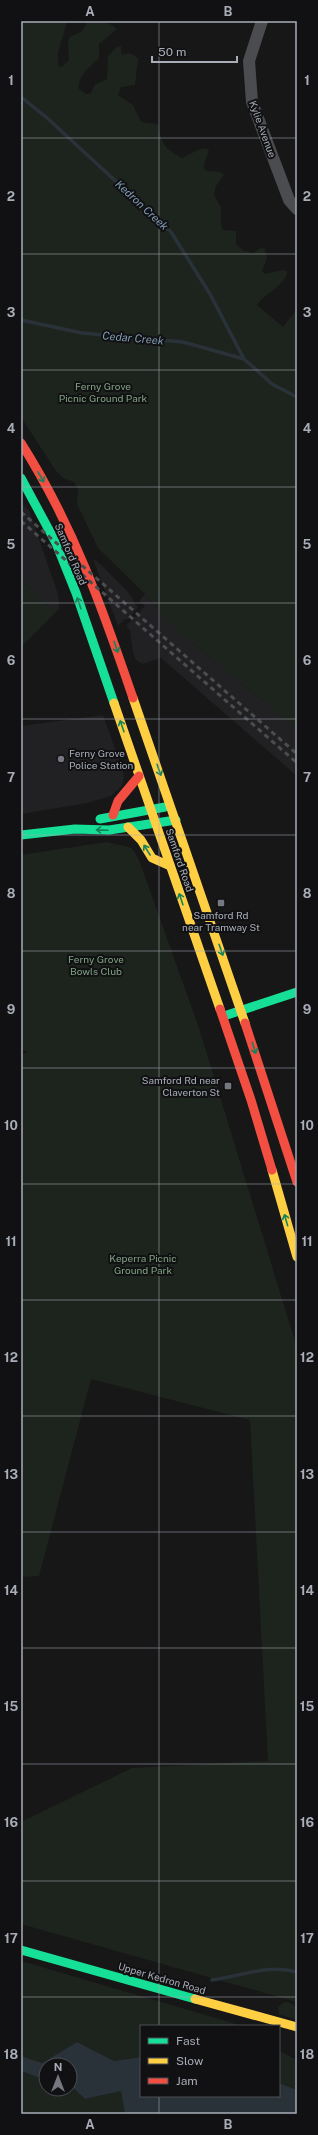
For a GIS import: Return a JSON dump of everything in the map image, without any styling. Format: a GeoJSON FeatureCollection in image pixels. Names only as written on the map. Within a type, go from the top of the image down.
{"type":"FeatureCollection","features":[{"type":"Feature","properties":{"kind":"main road","name":"Samford Road"},"geometry":{"type":"LineString","coordinates":[[21,444],[57,504],[95,586],[242,1011],[297,1182]]}},
{"type":"Feature","properties":{"kind":"main road","name":"Samford Road"},"geometry":{"type":"LineString","coordinates":[[21,478],[56,543],[76,593],[251,1100],[297,1257]]}},
{"type":"Feature","properties":{"kind":"main road"},"geometry":{"type":"LineString","coordinates":[[113,815],[118,801],[139,776]]}},
{"type":"Feature","properties":{"kind":"main road"},"geometry":{"type":"LineString","coordinates":[[75,829],[104,817],[172,806]]}},
{"type":"Feature","properties":{"kind":"main road"},"geometry":{"type":"LineString","coordinates":[[21,836],[75,829],[109,830],[176,820]]}},
{"type":"Feature","properties":{"kind":"main road"},"geometry":{"type":"LineString","coordinates":[[128,827],[141,840],[152,858],[170,866]]}},
{"type":"Feature","properties":{"kind":"main road"},"geometry":{"type":"LineString","coordinates":[[222,1017],[297,992]]}},
{"type":"Feature","properties":{"kind":"main road","name":"Upper Kedron Road"},"geometry":{"type":"LineString","coordinates":[[21,1950],[297,2027]]}},
{"type":"Feature","properties":{"kind":"street","name":"Kylie Avenue"},"geometry":{"type":"LineString","coordinates":[[262,21],[249,61],[252,102],[289,200],[297,209]]}},
{"type":"Feature","properties":{"kind":"shaded area"},"geometry":{"type":"Polygon","coordinates":[[[21,503],[29,510],[58,594],[59,608],[55,613],[21,578],[21,503]]]}},
{"type":"Feature","properties":{"kind":"shaded area"},"geometry":{"type":"Polygon","coordinates":[[[93,559],[97,561],[128,592],[134,600],[133,602],[138,607],[128,619],[125,619],[118,626],[93,559]]]}},
{"type":"Feature","properties":{"kind":"shaded area"},"geometry":{"type":"Polygon","coordinates":[[[145,594],[178,631],[297,729],[297,776],[161,658],[142,664],[136,660],[133,653],[130,630],[126,626],[145,606],[139,601],[145,594]]]}},
{"type":"Feature","properties":{"kind":"shaded area"},"geometry":{"type":"Polygon","coordinates":[[[103,715],[123,771],[124,776],[122,786],[111,796],[87,803],[21,814],[21,726],[103,715]]]}},
{"type":"Feature","properties":{"kind":"shaded area"},"geometry":{"type":"Polygon","coordinates":[[[77,2042],[114,2061],[140,2057],[140,2097],[280,2097],[280,2083],[297,2090],[297,2114],[125,2114],[121,2091],[85,2099],[78,2092],[78,2057],[52,2057],[77,2042]]]}},
{"type":"Feature","properties":{"kind":"shaded area"},"geometry":{"type":"Polygon","coordinates":[[[21,2056],[38,2062],[38,2077],[21,2071],[21,2056]]]}},
{"type":"Feature","properties":{"kind":"green space","name":"Ferny Grove Picnic Ground Park"},"geometry":{"type":"Polygon","coordinates":[[[21,21],[67,21],[58,53],[58,66],[62,67],[69,60],[68,41],[70,37],[82,31],[88,21],[108,23],[117,29],[99,44],[99,58],[82,76],[79,89],[86,94],[91,93],[95,85],[107,79],[108,56],[117,47],[121,46],[121,55],[130,53],[138,58],[135,85],[121,87],[118,95],[133,105],[141,122],[158,124],[161,137],[165,145],[176,155],[182,158],[198,150],[206,148],[209,151],[204,164],[204,169],[208,171],[221,172],[224,175],[216,186],[214,195],[221,207],[221,226],[223,230],[236,231],[236,244],[242,250],[253,253],[261,248],[265,249],[267,258],[262,271],[265,274],[283,270],[287,272],[280,285],[265,296],[257,305],[283,327],[297,309],[297,729],[178,631],[145,594],[98,548],[77,504],[78,489],[74,482],[63,478],[56,471],[21,417],[21,21]]]}},
{"type":"Feature","properties":{"kind":"green space"},"geometry":{"type":"Polygon","coordinates":[[[21,578],[55,613],[21,647],[21,578]]]}},
{"type":"Feature","properties":{"kind":"green space","name":"Keperra Picnic Ground Park"},"geometry":{"type":"Polygon","coordinates":[[[107,842],[132,848],[139,860],[199,1028],[297,1348],[297,2002],[21,1924],[21,1822],[132,1768],[268,1761],[250,1420],[91,1379],[39,1576],[21,1577],[21,1054],[28,1052],[21,1049],[21,855],[107,842]]]}},
{"type":"Feature","properties":{"kind":"green space"},"geometry":{"type":"Polygon","coordinates":[[[21,1961],[236,2025],[140,2025],[140,2057],[114,2061],[77,2042],[52,2057],[38,2057],[38,2062],[21,2056],[21,1961]]]}},
{"type":"Feature","properties":{"kind":"green space"},"geometry":{"type":"Polygon","coordinates":[[[284,2002],[290,2003],[297,2007],[297,2020],[279,2014],[278,2007],[284,2002]]]}},
{"type":"Feature","properties":{"kind":"green space"},"geometry":{"type":"Polygon","coordinates":[[[280,2052],[297,2060],[297,2090],[280,2083],[280,2052]]]}},
{"type":"Feature","properties":{"kind":"green space"},"geometry":{"type":"Polygon","coordinates":[[[21,2071],[38,2077],[38,2097],[78,2097],[78,2092],[85,2099],[121,2091],[125,2114],[21,2114],[21,2071]]]}},
{"type":"Feature","properties":{"kind":"waterway","name":"Kedron Creek"},"geometry":{"type":"LineString","coordinates":[[21,97],[46,117],[171,232],[210,294],[244,359],[272,384],[297,397]]}},
{"type":"Feature","properties":{"kind":"waterway","name":"Cedar Creek"},"geometry":{"type":"LineString","coordinates":[[21,320],[82,333],[183,342],[244,359]]}},
{"type":"Feature","properties":{"kind":"waterway"},"geometry":{"type":"LineString","coordinates":[[212,1980],[265,1970],[276,1969],[297,1972]]}},
{"type":"Feature","properties":{"kind":"railway"},"geometry":{"type":"LineString","coordinates":[[21,512],[297,754]]}},
{"type":"Feature","properties":{"kind":"railway"},"geometry":{"type":"LineString","coordinates":[[21,521],[297,763]]}},
{"type":"Feature","properties":{"kind":"traffic: fast"},"geometry":{"type":"LineString","coordinates":[[21,478],[56,543],[76,593],[114,703]]}},
{"type":"Feature","properties":{"kind":"traffic: fast"},"geometry":{"type":"LineString","coordinates":[[100,819],[165,807]]}},
{"type":"Feature","properties":{"kind":"traffic: fast"},"geometry":{"type":"LineString","coordinates":[[21,835],[75,829],[109,830],[176,820]]}},
{"type":"Feature","properties":{"kind":"traffic: fast"},"geometry":{"type":"LineString","coordinates":[[227,1015],[297,992]]}},
{"type":"Feature","properties":{"kind":"traffic: fast"},"geometry":{"type":"LineString","coordinates":[[21,1950],[195,1999]]}},
{"type":"Feature","properties":{"kind":"traffic: slow"},"geometry":{"type":"LineString","coordinates":[[133,698],[245,1023]]}},
{"type":"Feature","properties":{"kind":"traffic: slow"},"geometry":{"type":"LineString","coordinates":[[114,703],[220,1009]]}},
{"type":"Feature","properties":{"kind":"traffic: slow"},"geometry":{"type":"LineString","coordinates":[[128,827],[141,840],[152,858],[170,866]]}},
{"type":"Feature","properties":{"kind":"traffic: slow"},"geometry":{"type":"LineString","coordinates":[[272,1170],[297,1257]]}},
{"type":"Feature","properties":{"kind":"traffic: slow"},"geometry":{"type":"LineString","coordinates":[[195,1999],[297,2027]]}},
{"type":"Feature","properties":{"kind":"traffic: jam"},"geometry":{"type":"LineString","coordinates":[[21,443],[56,505],[85,567],[110,631],[133,698]]}},
{"type":"Feature","properties":{"kind":"traffic: jam"},"geometry":{"type":"LineString","coordinates":[[113,815],[118,801],[139,776]]}},
{"type":"Feature","properties":{"kind":"traffic: jam"},"geometry":{"type":"LineString","coordinates":[[220,1009],[251,1100],[272,1170]]}},
{"type":"Feature","properties":{"kind":"traffic: jam"},"geometry":{"type":"LineString","coordinates":[[245,1023],[297,1182]]}},
{"type":"Feature","properties":{"kind":"place","name":"Ferny Grove Police Station"},"geometry":{"type":"Point","coordinates":[61,759]}},
{"type":"Feature","properties":{"kind":"place","name":"Samford Rd near Tramway St"},"geometry":{"type":"Point","coordinates":[221,903]}},
{"type":"Feature","properties":{"kind":"place","name":"Samford Rd near Claverton St"},"geometry":{"type":"Point","coordinates":[228,1086]}},
{"type":"Feature","properties":{"kind":"park label","name":"Ferny Grove Bowls Club"},"geometry":{"type":"Point","coordinates":[96,964]}}]}
